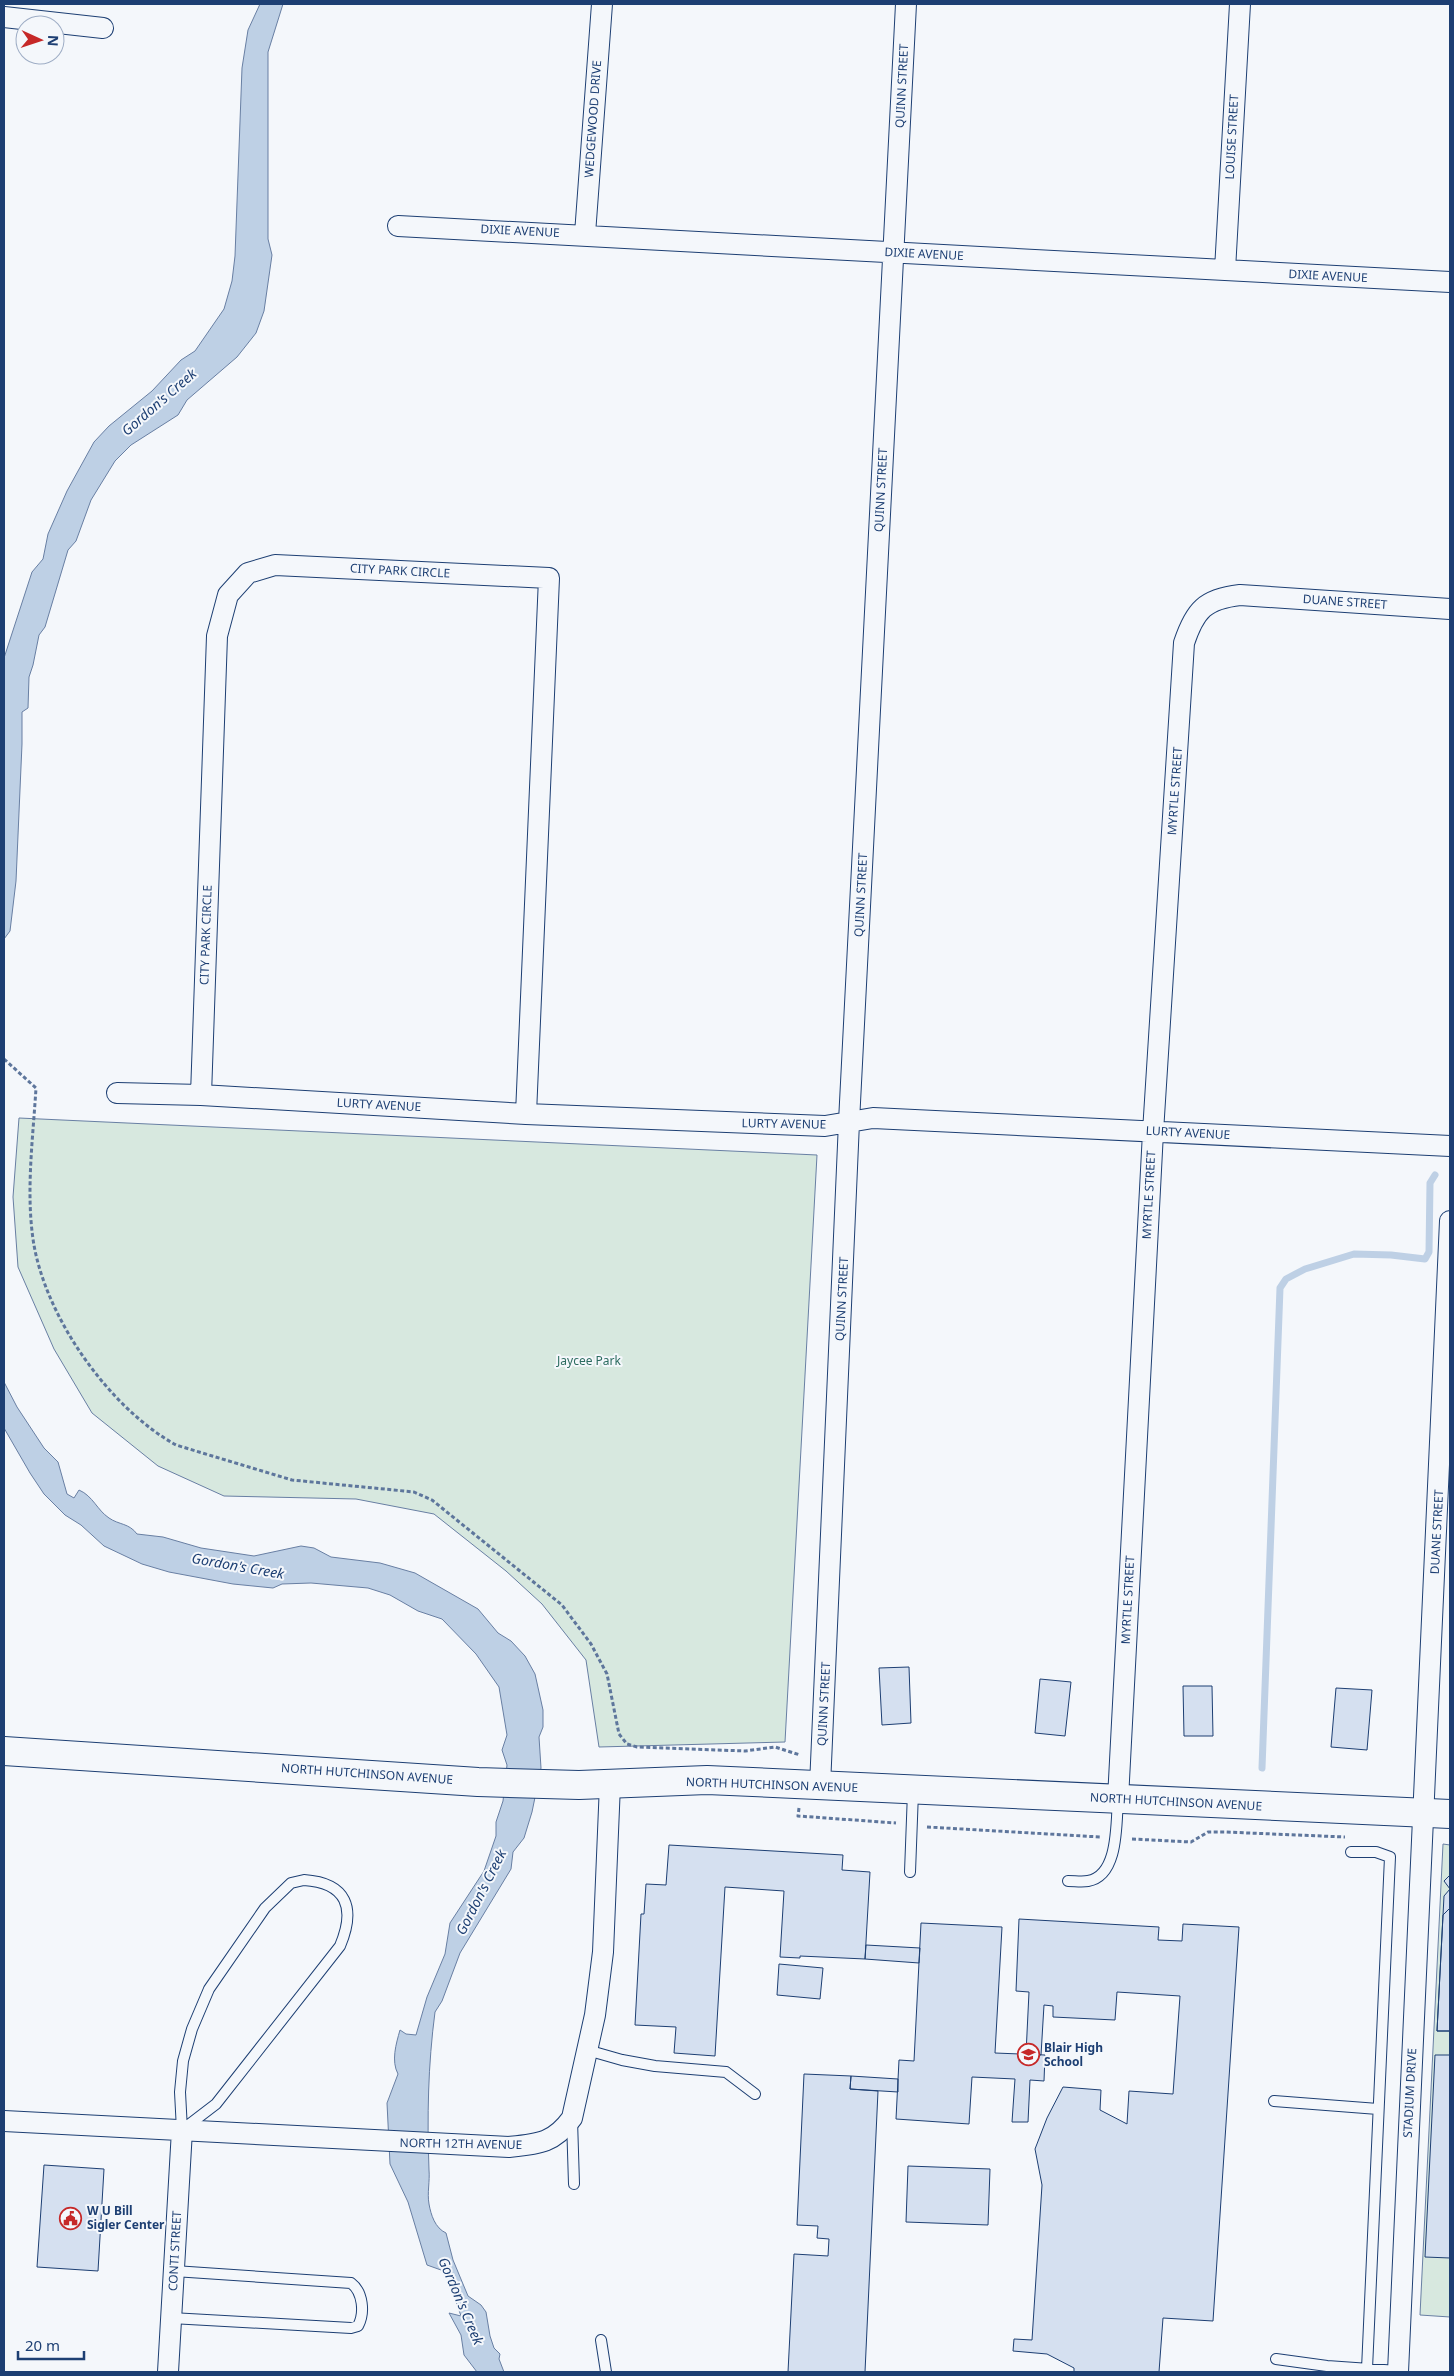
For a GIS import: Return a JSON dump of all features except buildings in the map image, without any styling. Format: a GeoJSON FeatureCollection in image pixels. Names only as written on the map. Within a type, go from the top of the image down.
{"type":"FeatureCollection","features":[{"type":"Feature","properties":{"kind":"main road","name":"NORTH HUTCHINSON AVENUE"},"geometry":{"type":"LineString","coordinates":[[4,1751],[478,1782],[579,1785],[707,1780],[914,1791],[1450,1814]]}},
{"type":"Feature","properties":{"kind":"street","name":"WEDGEWOOD DRIVE"},"geometry":{"type":"LineString","coordinates":[[585,234],[602,4]]}},
{"type":"Feature","properties":{"kind":"street","name":"QUINN STREET"},"geometry":{"type":"LineString","coordinates":[[810,1785],[849,1122],[906,4]]}},
{"type":"Feature","properties":{"kind":"street","name":"LOUISE STREET"},"geometry":{"type":"LineString","coordinates":[[1225,270],[1240,4]]}},
{"type":"Feature","properties":{"kind":"street"},"geometry":{"type":"LineString","coordinates":[[4,17],[103,28]]}},
{"type":"Feature","properties":{"kind":"street","name":"DIXIE AVENUE"},"geometry":{"type":"LineString","coordinates":[[398,226],[585,234],[1450,282]]}},
{"type":"Feature","properties":{"kind":"street","name":"CITY PARK CIRCLE"},"geometry":{"type":"LineString","coordinates":[[201,1095],[217,636],[228,595],[248,573],[275,564],[549,578],[526,1114]]}},
{"type":"Feature","properties":{"kind":"street","name":"DUANE STREET"},"geometry":{"type":"LineString","coordinates":[[1240,595],[1450,609]]}},
{"type":"Feature","properties":{"kind":"street","name":"MYRTLE STREET"},"geometry":{"type":"LineString","coordinates":[[1118,1799],[1152,1132],[1184,643],[1191,621],[1204,606],[1221,598],[1240,595]]}},
{"type":"Feature","properties":{"kind":"street","name":"LURTY AVENUE"},"geometry":{"type":"LineString","coordinates":[[117,1094],[201,1095],[526,1114],[825,1126],[873,1118],[1450,1146]]}},
{"type":"Feature","properties":{"kind":"street","name":"DUANE STREET"},"geometry":{"type":"LineString","coordinates":[[1423,1813],[1450,1221]]}},
{"type":"Feature","properties":{"kind":"street"},"geometry":{"type":"LineString","coordinates":[[572,2118],[595,2015],[603,1952],[610,1784]]}},
{"type":"Feature","properties":{"kind":"street","name":"STADIUM DRIVE"},"geometry":{"type":"LineString","coordinates":[[1398,2372],[1423,1813]]}},
{"type":"Feature","properties":{"kind":"street","name":"NORTH 12TH AVENUE"},"geometry":{"type":"LineString","coordinates":[[4,2121],[509,2147],[550,2140],[564,2130],[572,2118]]}},
{"type":"Feature","properties":{"kind":"street","name":"CONTI STREET"},"geometry":{"type":"LineString","coordinates":[[168,2372],[182,2130]]}},
{"type":"Feature","properties":{"kind":"lane"},"geometry":{"type":"LineString","coordinates":[[910,1872],[914,1791]]}},
{"type":"Feature","properties":{"kind":"lane"},"geometry":{"type":"LineString","coordinates":[[1068,1881],[1086,1882],[1101,1875],[1110,1861],[1116,1838],[1118,1799]]}},
{"type":"Feature","properties":{"kind":"lane"},"geometry":{"type":"LineString","coordinates":[[1351,1852],[1376,1852],[1390,1857],[1367,2369]]}},
{"type":"Feature","properties":{"kind":"lane"},"geometry":{"type":"LineString","coordinates":[[304,1880],[330,1884],[341,1893],[346,1905],[347,1930],[340,1946],[216,2104],[182,2130],[180,2092],[182,2060],[192,2029],[209,1989],[265,1908],[277,1894],[290,1883],[304,1880]]}},
{"type":"Feature","properties":{"kind":"lane"},"geometry":{"type":"LineString","coordinates":[[587,2050],[655,2066],[726,2072],[755,2094]]}},
{"type":"Feature","properties":{"kind":"lane"},"geometry":{"type":"LineString","coordinates":[[1274,2100],[1378,2109]]}},
{"type":"Feature","properties":{"kind":"lane"},"geometry":{"type":"LineString","coordinates":[[572,2118],[574,2184]]}},
{"type":"Feature","properties":{"kind":"lane"},"geometry":{"type":"LineString","coordinates":[[171,2318],[351,2328],[358,2326],[361,2313],[361,2295],[351,2283],[174,2271]]}},
{"type":"Feature","properties":{"kind":"lane"},"geometry":{"type":"LineString","coordinates":[[601,2340],[606,2372]]}},
{"type":"Feature","properties":{"kind":"lane"},"geometry":{"type":"LineString","coordinates":[[1276,2359],[1398,2372]]}},
{"type":"Feature","properties":{"kind":"path"},"geometry":{"type":"LineString","coordinates":[[4,1059],[36,1088],[30,1194],[34,1241],[49,1293],[72,1343],[122,1402],[160,1437],[176,1446],[292,1480],[385,1488],[414,1492],[426,1496],[562,1605],[591,1644],[607,1674],[619,1734],[627,1744],[637,1747],[745,1751],[775,1747],[788,1750],[802,1756],[810,1785],[798,1816],[1191,1842],[1208,1832],[1354,1837]]}},
{"type":"Feature","properties":{"kind":"green space","name":"Jaycee Park"},"geometry":{"type":"Polygon","coordinates":[[[19,1118],[817,1155],[785,1742],[599,1747],[586,1660],[542,1604],[506,1571],[434,1514],[356,1499],[224,1496],[158,1466],[92,1413],[54,1349],[18,1267],[13,1197],[19,1118]]]}},
{"type":"Feature","properties":{"kind":"green space"},"geometry":{"type":"Polygon","coordinates":[[[1443,1844],[1450,1845],[1450,2317],[1420,2315],[1443,1844]]]}},
{"type":"Feature","properties":{"kind":"water","name":"Gordon's Creek"},"geometry":{"type":"Polygon","coordinates":[[[260,4],[283,4],[268,52],[268,239],[272,255],[264,311],[256,333],[237,357],[187,400],[178,415],[131,445],[115,461],[91,500],[76,541],[68,550],[45,627],[39,635],[29,677],[28,708],[22,712],[16,881],[10,931],[4,939],[4,658],[32,572],[43,559],[48,534],[67,491],[94,442],[109,426],[152,391],[181,360],[195,351],[224,309],[232,281],[235,256],[242,68],[248,30],[260,4]]]}},
{"type":"Feature","properties":{"kind":"water","name":"Gordon's Creek"},"geometry":{"type":"Polygon","coordinates":[[[4,1382],[17,1407],[44,1448],[58,1462],[67,1494],[74,1498],[79,1490],[91,1499],[109,1518],[131,1528],[137,1534],[163,1537],[201,1548],[254,1556],[301,1546],[314,1548],[331,1557],[380,1563],[415,1573],[478,1609],[498,1633],[511,1641],[525,1656],[535,1674],[543,1710],[543,1727],[539,1737],[541,1768],[532,1812],[524,1838],[513,1852],[511,1869],[460,1953],[442,2001],[435,2012],[429,2071],[428,2196],[432,2217],[436,2225],[446,2233],[453,2260],[468,2296],[481,2305],[486,2312],[490,2336],[494,2348],[500,2354],[499,2359],[504,2372],[477,2372],[464,2355],[461,2335],[449,2313],[461,2316],[447,2276],[441,2270],[427,2265],[408,2202],[390,2164],[387,2103],[398,2074],[395,2058],[400,2030],[406,2034],[416,2035],[427,1997],[445,1954],[450,1923],[484,1871],[496,1836],[496,1822],[503,1801],[507,1765],[502,1750],[507,1735],[499,1687],[476,1654],[442,1619],[418,1611],[390,1595],[368,1588],[311,1583],[282,1584],[273,1588],[233,1584],[169,1572],[142,1564],[104,1546],[81,1525],[65,1515],[44,1494],[30,1473],[4,1428],[4,1382]]]}},
{"type":"Feature","properties":{"kind":"waterway"},"geometry":{"type":"LineString","coordinates":[[1262,1768],[1280,1288],[1286,1279],[1305,1269],[1354,1254],[1391,1255],[1425,1259],[1429,1252],[1430,1183],[1435,1175]]}},
{"type":"Feature","properties":{"kind":"place","name":"Blair High School"},"geometry":{"type":"Point","coordinates":[1028,2055]}},
{"type":"Feature","properties":{"kind":"place","name":"W U Bill Sigler Center"},"geometry":{"type":"Point","coordinates":[71,2218]}}]}
